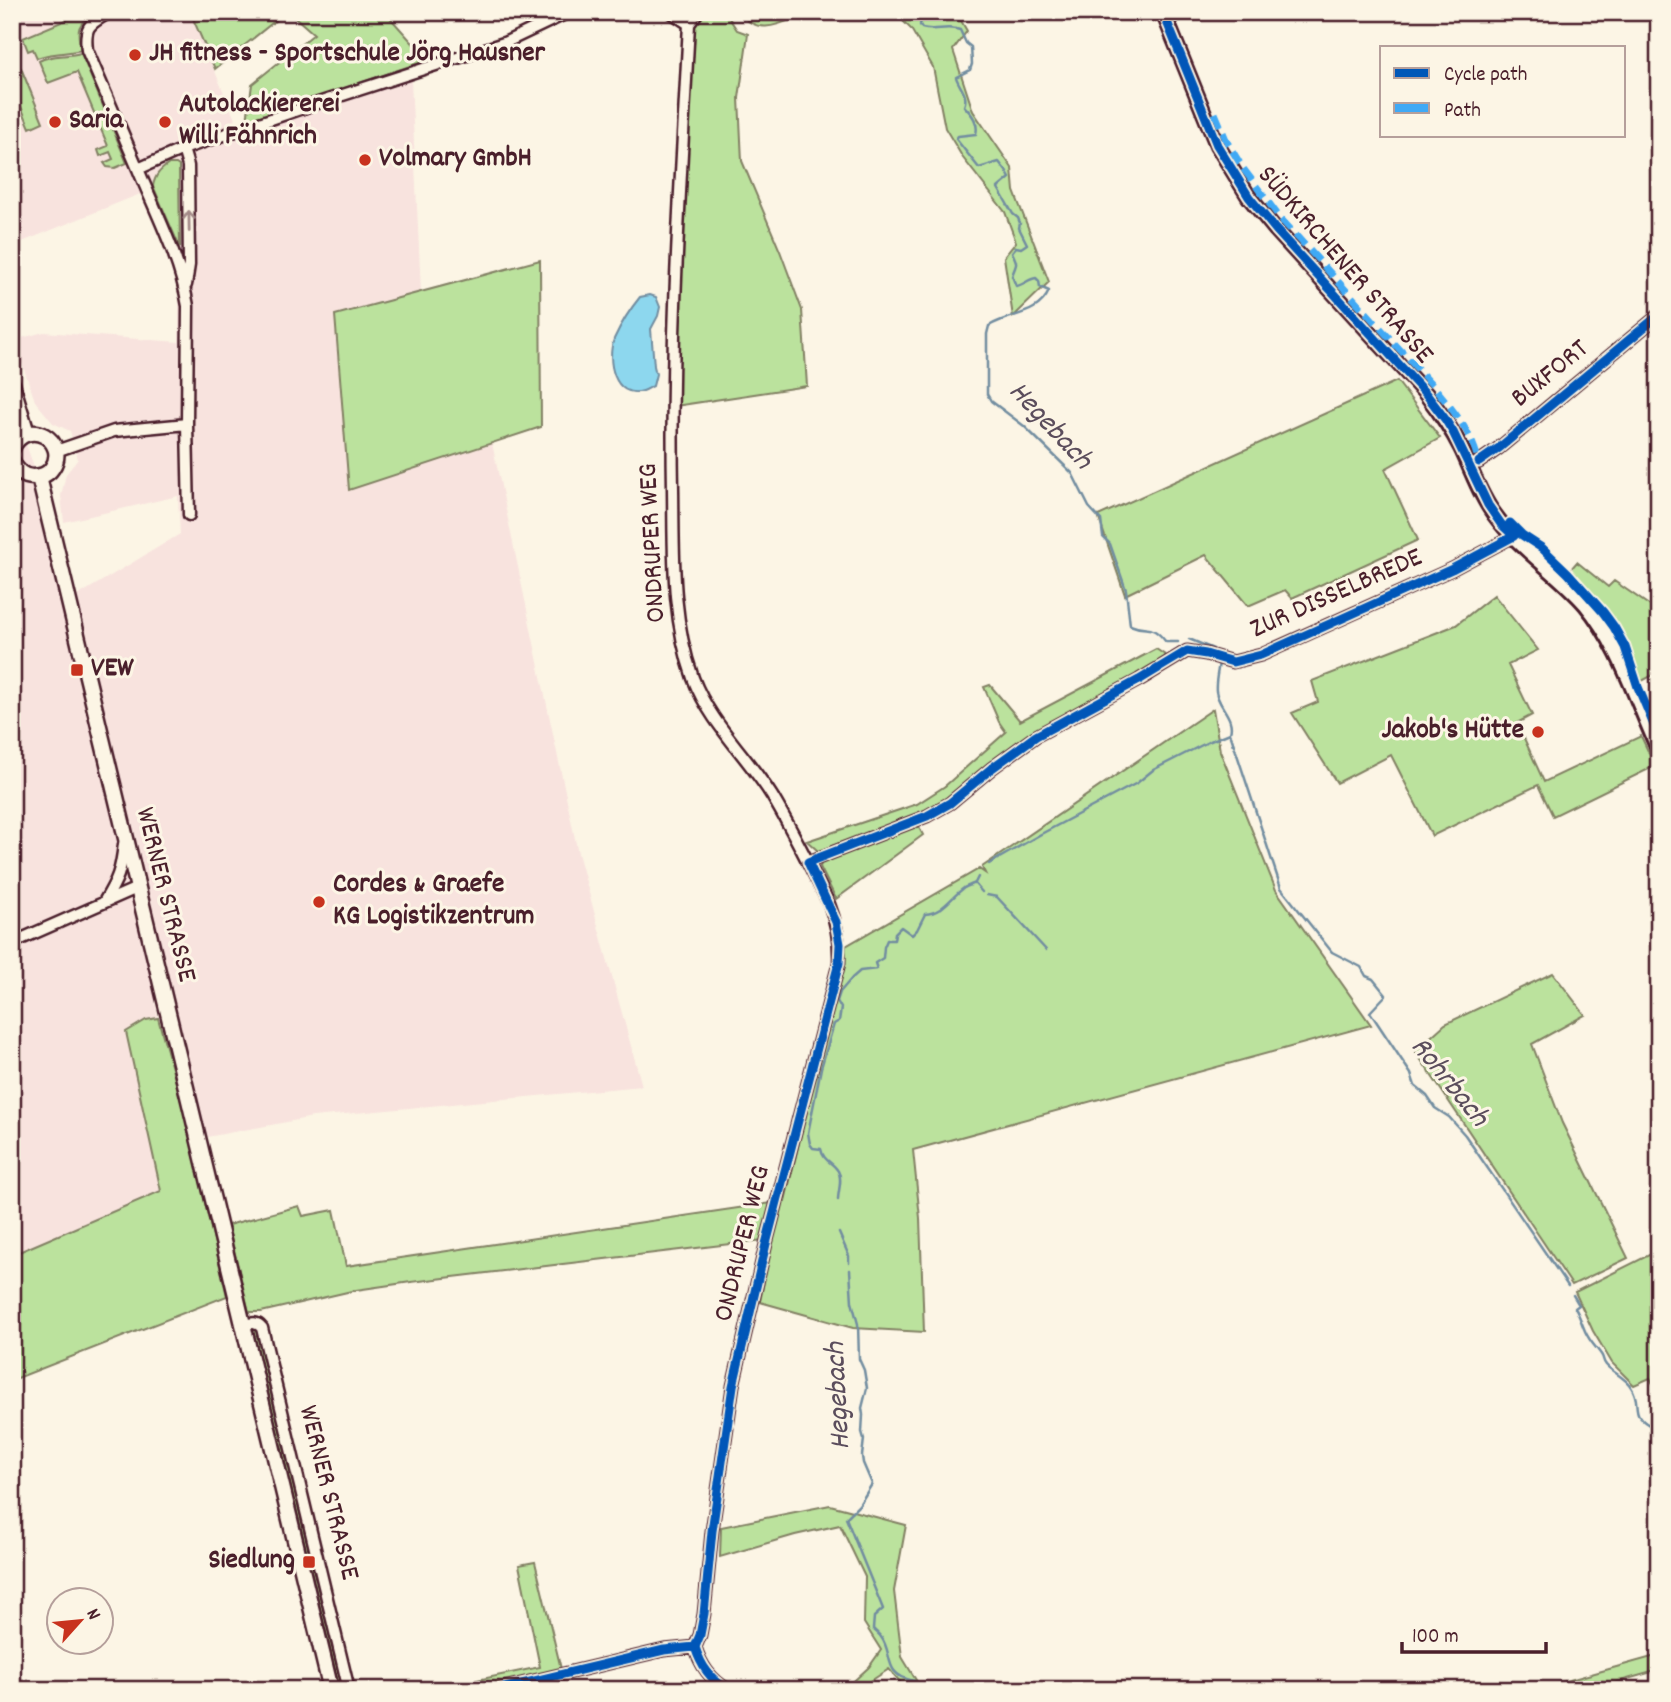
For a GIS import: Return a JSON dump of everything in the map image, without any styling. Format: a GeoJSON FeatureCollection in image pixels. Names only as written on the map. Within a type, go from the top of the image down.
{"type":"FeatureCollection","features":[{"type":"Feature","properties":{"kind":"main road"},"geometry":{"type":"LineString","coordinates":[[12,384],[27,433]]}},
{"type":"Feature","properties":{"kind":"main road"},"geometry":{"type":"LineString","coordinates":[[12,448],[20,437],[38,432],[50,439],[56,451],[54,464],[39,477],[26,476],[12,463]]}},
{"type":"Feature","properties":{"kind":"main road","name":"WERNER STRASSE"},"geometry":{"type":"LineString","coordinates":[[39,477],[331,1690]]}},
{"type":"Feature","properties":{"kind":"street"},"geometry":{"type":"LineString","coordinates":[[110,12],[93,22],[86,31],[87,50],[185,289],[188,327],[189,515]]}},
{"type":"Feature","properties":{"kind":"street"},"geometry":{"type":"LineString","coordinates":[[138,169],[183,149],[504,43],[569,12]]}},
{"type":"Feature","properties":{"kind":"street"},"geometry":{"type":"LineString","coordinates":[[671,12],[690,24],[698,12]]}},
{"type":"Feature","properties":{"kind":"street","name":"SÜDKIRCHENER STRASSE"},"geometry":{"type":"LineString","coordinates":[[1163,12],[1217,145],[1249,197],[1426,394],[1445,419],[1494,515],[1567,586],[1601,626],[1659,751]]}},
{"type":"Feature","properties":{"kind":"street","name":"ONDRUPER WEG"},"geometry":{"type":"LineString","coordinates":[[690,24],[674,304],[672,455],[678,620],[695,681],[717,723],[771,795],[808,862],[836,922],[840,944],[839,963],[766,1244],[733,1386],[712,1531],[704,1614],[695,1647]]}},
{"type":"Feature","properties":{"kind":"street"},"geometry":{"type":"LineString","coordinates":[[183,149],[188,166],[189,215],[189,265],[185,289]]}},
{"type":"Feature","properties":{"kind":"street","name":"BUXFORT"},"geometry":{"type":"LineString","coordinates":[[1469,466],[1499,448],[1659,315]]}},
{"type":"Feature","properties":{"kind":"street"},"geometry":{"type":"LineString","coordinates":[[56,451],[114,431],[187,424]]}},
{"type":"Feature","properties":{"kind":"street","name":"ZUR DISSELBREDE"},"geometry":{"type":"LineString","coordinates":[[808,862],[927,816],[950,803],[1036,736],[1186,651],[1233,662],[1261,655],[1452,569],[1514,536]]}},
{"type":"Feature","properties":{"kind":"street"},"geometry":{"type":"LineString","coordinates":[[103,902],[121,868],[125,838]]}},
{"type":"Feature","properties":{"kind":"street"},"geometry":{"type":"LineString","coordinates":[[12,943],[137,888]]}},
{"type":"Feature","properties":{"kind":"street","name":"WERNER STRASSE"},"geometry":{"type":"LineString","coordinates":[[243,1325],[254,1323],[262,1328],[349,1690]]}},
{"type":"Feature","properties":{"kind":"street"},"geometry":{"type":"LineString","coordinates":[[496,1690],[664,1650],[695,1647],[705,1670],[728,1690]]}},
{"type":"Feature","properties":{"kind":"shaded area"},"geometry":{"type":"Polygon","coordinates":[[[12,12],[190,12],[237,124],[402,69],[411,80],[421,291],[335,315],[350,490],[492,443],[578,853],[642,1086],[313,1117],[207,1137],[77,596],[180,534],[178,496],[64,522],[61,496],[66,474],[78,459],[70,431],[53,423],[35,401],[14,340],[44,332],[179,342],[179,297],[162,244],[140,194],[12,246],[12,12]]]}},
{"type":"Feature","properties":{"kind":"shaded area"},"geometry":{"type":"Polygon","coordinates":[[[12,400],[39,480],[158,1000],[155,1001],[158,1018],[146,1020],[126,1032],[162,1191],[12,1255],[12,400]]]}},
{"type":"Feature","properties":{"kind":"green space"},"geometry":{"type":"Polygon","coordinates":[[[85,12],[96,12],[79,27],[81,50],[37,58],[33,49],[28,51],[23,38],[85,12]]]}},
{"type":"Feature","properties":{"kind":"green space"},"geometry":{"type":"Polygon","coordinates":[[[190,12],[286,12],[215,69],[190,12]]]}},
{"type":"Feature","properties":{"kind":"green space"},"geometry":{"type":"Polygon","coordinates":[[[289,12],[385,12],[428,60],[247,121],[252,84],[314,34],[289,12]]]}},
{"type":"Feature","properties":{"kind":"green space"},"geometry":{"type":"Polygon","coordinates":[[[704,12],[725,12],[737,30],[748,34],[739,98],[742,161],[802,310],[807,386],[675,406],[694,26],[704,12]]]}},
{"type":"Feature","properties":{"kind":"green space"},"geometry":{"type":"Polygon","coordinates":[[[740,12],[830,12],[803,21],[800,16],[784,23],[760,26],[753,24],[740,12]]]}},
{"type":"Feature","properties":{"kind":"green space"},"geometry":{"type":"Polygon","coordinates":[[[894,12],[956,12],[967,31],[953,50],[973,111],[1012,168],[1014,191],[1049,282],[1013,317],[1004,257],[1016,242],[1005,212],[963,158],[945,128],[933,67],[911,29],[894,12]]]}},
{"type":"Feature","properties":{"kind":"green space"},"geometry":{"type":"Polygon","coordinates":[[[81,53],[127,163],[115,168],[107,167],[104,163],[113,159],[110,152],[100,156],[98,150],[108,146],[77,72],[48,83],[39,61],[81,53]]]}},
{"type":"Feature","properties":{"kind":"green space"},"geometry":{"type":"Polygon","coordinates":[[[21,68],[43,122],[30,128],[17,97],[12,98],[12,72],[21,68]]]}},
{"type":"Feature","properties":{"kind":"green space"},"geometry":{"type":"Polygon","coordinates":[[[169,164],[179,166],[180,248],[153,186],[158,173],[169,164]]]}},
{"type":"Feature","properties":{"kind":"green space"},"geometry":{"type":"Polygon","coordinates":[[[540,260],[541,427],[349,490],[335,315],[540,260]]]}},
{"type":"Feature","properties":{"kind":"green space"},"geometry":{"type":"Polygon","coordinates":[[[1397,381],[1440,438],[1385,469],[1418,540],[1292,598],[1285,590],[1248,606],[1206,555],[1125,595],[1098,516],[1397,381]]]}},
{"type":"Feature","properties":{"kind":"green space"},"geometry":{"type":"Polygon","coordinates":[[[1577,562],[1608,587],[1614,581],[1659,612],[1659,672],[1640,682],[1628,645],[1616,625],[1570,570],[1577,562]]]}},
{"type":"Feature","properties":{"kind":"green space"},"geometry":{"type":"Polygon","coordinates":[[[1494,595],[1538,650],[1508,665],[1532,715],[1517,723],[1544,782],[1641,736],[1655,766],[1553,816],[1538,785],[1432,836],[1391,755],[1337,783],[1292,713],[1318,702],[1312,681],[1456,625],[1494,595]]]}},
{"type":"Feature","properties":{"kind":"green space"},"geometry":{"type":"Polygon","coordinates":[[[1156,649],[1168,657],[1034,733],[950,798],[925,813],[818,851],[807,841],[917,804],[945,786],[1006,732],[984,687],[990,685],[1020,721],[1156,649]]]}},
{"type":"Feature","properties":{"kind":"green space"},"geometry":{"type":"Polygon","coordinates":[[[1213,709],[1220,751],[1276,890],[1371,1025],[913,1150],[920,1218],[924,1332],[853,1328],[760,1302],[772,1239],[411,1282],[356,1290],[261,1312],[249,1312],[228,1225],[299,1206],[303,1216],[334,1210],[346,1266],[785,1201],[846,946],[979,869],[985,873],[982,867],[1213,709]]]}},
{"type":"Feature","properties":{"kind":"green space"},"geometry":{"type":"Polygon","coordinates":[[[917,824],[923,835],[836,899],[820,867],[823,858],[917,824]]]}},
{"type":"Feature","properties":{"kind":"green space"},"geometry":{"type":"Polygon","coordinates":[[[1553,973],[1585,1015],[1532,1044],[1562,1123],[1628,1258],[1572,1285],[1415,1051],[1445,1024],[1553,973]]]}},
{"type":"Feature","properties":{"kind":"green space"},"geometry":{"type":"Polygon","coordinates":[[[158,1018],[184,1112],[227,1296],[15,1379],[12,1372],[12,1255],[161,1191],[126,1032],[146,1020],[158,1018]]]}},
{"type":"Feature","properties":{"kind":"green space"},"geometry":{"type":"Polygon","coordinates":[[[1659,1250],[1659,1395],[1650,1378],[1634,1385],[1612,1363],[1575,1292],[1659,1250]]]}},
{"type":"Feature","properties":{"kind":"green space"},"geometry":{"type":"Polygon","coordinates":[[[252,1328],[260,1333],[346,1690],[340,1690],[252,1328]]]}},
{"type":"Feature","properties":{"kind":"green space"},"geometry":{"type":"Polygon","coordinates":[[[830,1505],[906,1525],[894,1591],[902,1657],[922,1690],[907,1690],[889,1669],[857,1690],[844,1690],[869,1667],[881,1650],[864,1623],[865,1577],[840,1525],[720,1557],[721,1527],[830,1505]]]}},
{"type":"Feature","properties":{"kind":"green space"},"geometry":{"type":"Polygon","coordinates":[[[535,1562],[561,1669],[476,1690],[429,1690],[540,1667],[519,1565],[535,1562]]]}},
{"type":"Feature","properties":{"kind":"green space"},"geometry":{"type":"Polygon","coordinates":[[[1659,1655],[1659,1670],[1589,1690],[1534,1690],[1659,1655]]]}},
{"type":"Feature","properties":{"kind":"water"},"geometry":{"type":"Polygon","coordinates":[[[640,297],[656,297],[660,307],[651,329],[656,374],[653,386],[633,392],[619,384],[615,376],[612,347],[619,328],[637,301],[640,297]]]}},
{"type":"Feature","properties":{"kind":"waterway","name":"Hegebach"},"geometry":{"type":"LineString","coordinates":[[923,12],[920,25],[922,28],[960,30],[971,47],[970,70],[956,77],[964,95],[964,106],[974,119],[977,130],[976,134],[958,136],[956,139],[979,168],[999,162],[1006,171],[1010,178],[998,188],[1018,218],[1019,228],[1027,244],[1021,248],[1016,247],[1012,252],[1016,262],[1012,276],[1016,286],[1036,278],[1040,287],[1049,291],[1031,310],[989,326],[987,394],[991,401],[1024,426],[1072,473],[1089,507],[1101,520],[1103,537],[1110,544],[1126,590],[1130,625],[1153,630],[1166,642],[1178,642]]}},
{"type":"Feature","properties":{"kind":"waterway"},"geometry":{"type":"LineString","coordinates":[[1189,639],[1213,649]]}},
{"type":"Feature","properties":{"kind":"waterway","name":"Hegebach"},"geometry":{"type":"LineString","coordinates":[[989,864],[1137,783],[1153,770],[1230,733],[1230,722],[1216,691],[1219,662]]}},
{"type":"Feature","properties":{"kind":"waterway","name":"Rohrbach"},"geometry":{"type":"LineString","coordinates":[[1230,733],[1281,888],[1332,952],[1361,967],[1366,976],[1373,979],[1386,995],[1370,1012],[1411,1074],[1415,1086],[1465,1135],[1568,1286]]}},
{"type":"Feature","properties":{"kind":"waterway"},"geometry":{"type":"LineString","coordinates":[[838,1200],[839,1174],[821,1149],[813,1148],[808,1133],[821,1068],[834,1024],[839,1021],[841,1008],[837,1001],[840,992],[860,971],[877,969],[875,963],[883,958],[887,940],[894,940],[895,933],[901,927],[912,935],[925,914],[942,908],[964,888],[975,883],[978,877]]}},
{"type":"Feature","properties":{"kind":"waterway"},"geometry":{"type":"LineString","coordinates":[[975,884],[982,892]]}},
{"type":"Feature","properties":{"kind":"waterway"},"geometry":{"type":"LineString","coordinates":[[987,895],[997,897],[1046,950]]}},
{"type":"Feature","properties":{"kind":"waterway"},"geometry":{"type":"LineString","coordinates":[[839,1233],[849,1256],[849,1263]]}},
{"type":"Feature","properties":{"kind":"waterway","name":"Hegebach"},"geometry":{"type":"LineString","coordinates":[[850,1270],[852,1302],[858,1324],[859,1359],[867,1388],[862,1408],[862,1456],[872,1484],[859,1505],[846,1518],[883,1609],[874,1617],[873,1629],[885,1644],[893,1669],[897,1674],[914,1681],[916,1690]]}},
{"type":"Feature","properties":{"kind":"waterway","name":"Rohrbach"},"geometry":{"type":"LineString","coordinates":[[1573,1295],[1579,1305],[1575,1308],[1588,1336],[1605,1364],[1622,1378],[1634,1393],[1640,1418],[1653,1427]]}},
{"type":"Feature","properties":{"kind":"marked path"},"geometry":{"type":"LineString","coordinates":[[1215,113],[1227,142],[1242,167],[1280,218],[1449,405],[1473,444],[1479,466]]}},
{"type":"Feature","properties":{"kind":"cycle path"},"geometry":{"type":"LineString","coordinates":[[728,1690],[707,1672],[695,1647],[704,1614],[712,1531],[733,1386],[766,1244],[839,963],[840,944],[836,922],[808,862],[927,816],[950,803],[1036,736],[1187,651],[1233,662],[1261,655],[1452,569],[1514,536],[1501,524],[1488,505],[1453,432],[1426,394],[1249,197],[1217,145],[1163,12]]}},
{"type":"Feature","properties":{"kind":"cycle path"},"geometry":{"type":"LineString","coordinates":[[1479,462],[1659,315]]}},
{"type":"Feature","properties":{"kind":"cycle path"},"geometry":{"type":"LineString","coordinates":[[1510,523],[1568,573],[1614,627],[1625,647],[1659,737]]}},
{"type":"Feature","properties":{"kind":"cycle path"},"geometry":{"type":"LineString","coordinates":[[496,1690],[664,1650],[695,1647]]}},
{"type":"Feature","properties":{"kind":"place","name":"JH fitness - Sportschule Jörg Hausner"},"geometry":{"type":"Point","coordinates":[135,55]}},
{"type":"Feature","properties":{"kind":"place","name":"Saria"},"geometry":{"type":"Point","coordinates":[55,122]}},
{"type":"Feature","properties":{"kind":"place","name":"Autolackiererei Willi Fähnrich"},"geometry":{"type":"Point","coordinates":[165,122]}},
{"type":"Feature","properties":{"kind":"place","name":"Volmary GmbH"},"geometry":{"type":"Point","coordinates":[365,160]}},
{"type":"Feature","properties":{"kind":"place","name":"VEW"},"geometry":{"type":"Point","coordinates":[77,670]}},
{"type":"Feature","properties":{"kind":"place","name":"Jakob's Hütte"},"geometry":{"type":"Point","coordinates":[1538,732]}},
{"type":"Feature","properties":{"kind":"place","name":"Cordes & Graefe KG Logistikzentrum"},"geometry":{"type":"Point","coordinates":[319,902]}},
{"type":"Feature","properties":{"kind":"place","name":"Siedlung"},"geometry":{"type":"Point","coordinates":[309,1562]}}]}
